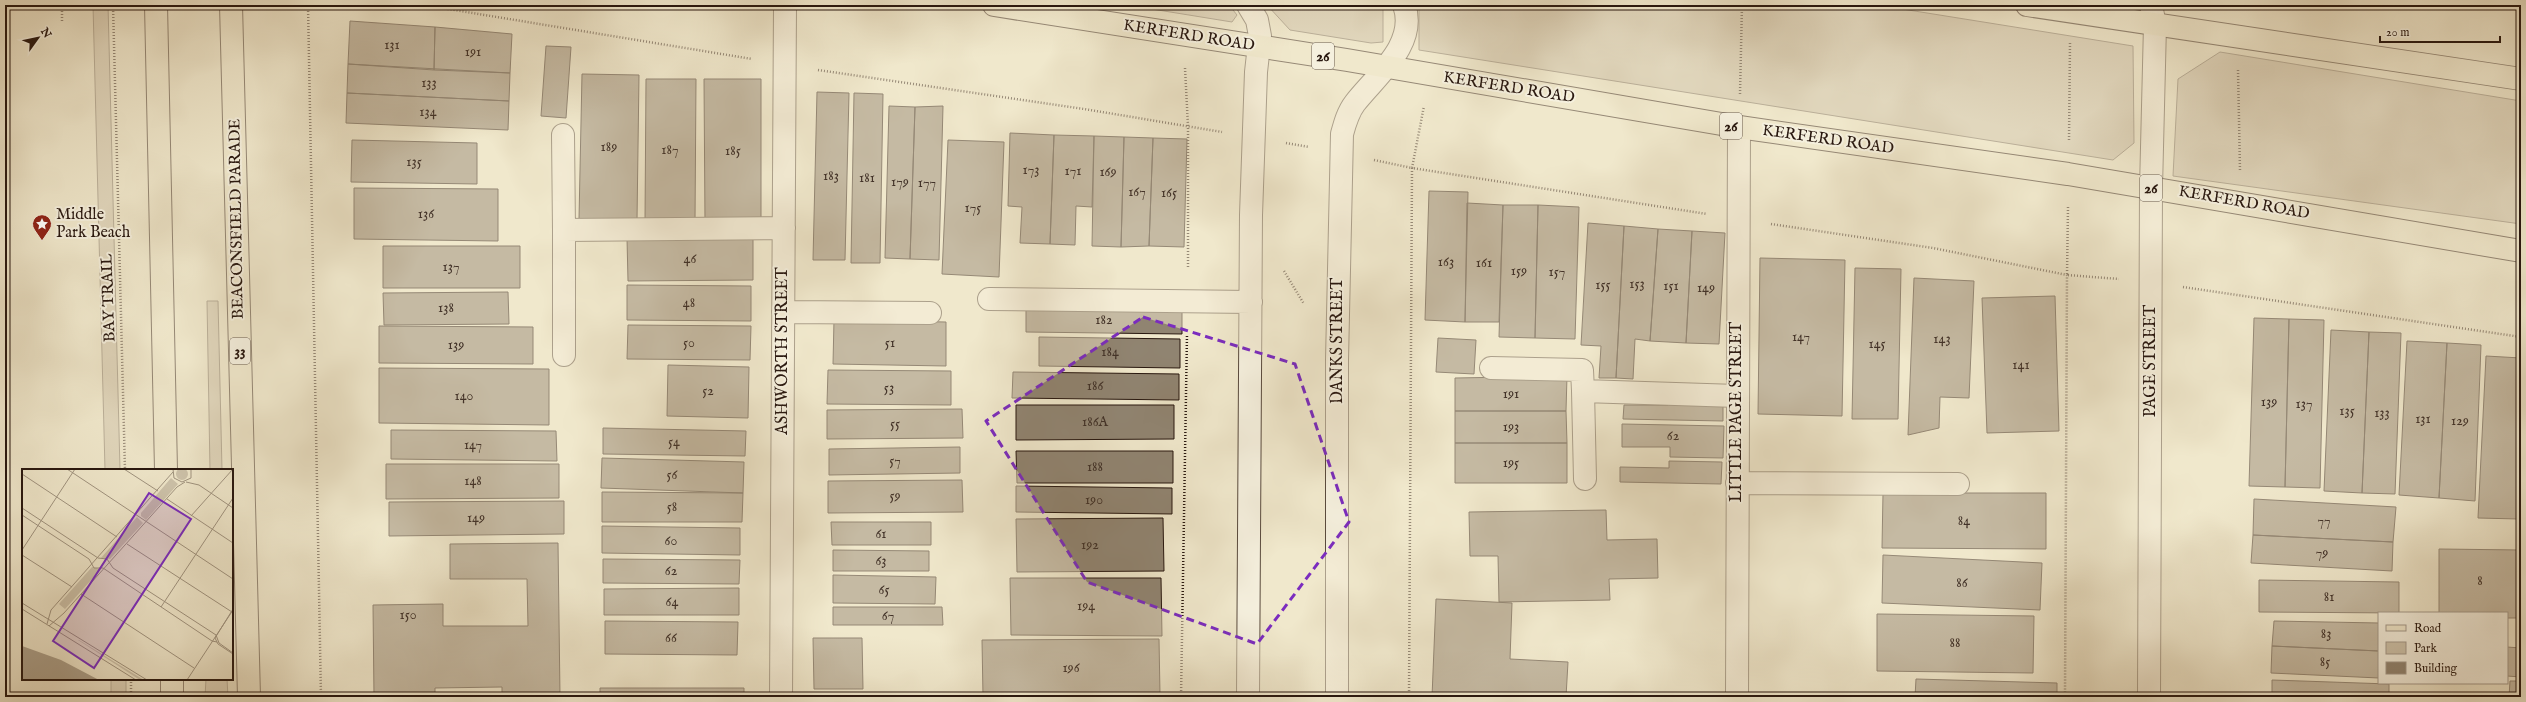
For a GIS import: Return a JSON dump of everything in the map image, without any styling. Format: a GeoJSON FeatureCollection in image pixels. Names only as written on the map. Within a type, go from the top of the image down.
{"type":"FeatureCollection","features":[{"type":"Feature","properties":{"kind":"main road"},"geometry":{"type":"LineString","coordinates":[[156,5],[166,469]]}},
{"type":"Feature","properties":{"kind":"main road","name":"BEACONSFIELD PARADE"},"geometry":{"type":"LineString","coordinates":[[231,5],[249,697]]}},
{"type":"Feature","properties":{"kind":"main road","name":"KERFERD ROAD"},"geometry":{"type":"LineString","coordinates":[[994,5],[1347,60],[1739,127],[2068,174],[2241,202],[2521,251]]}},
{"type":"Feature","properties":{"kind":"main road"},"geometry":{"type":"LineString","coordinates":[[2027,5],[2071,12],[2155,12],[2235,37],[2521,79]]}},
{"type":"Feature","properties":{"kind":"main road"},"geometry":{"type":"LineString","coordinates":[[172,680],[172,697]]}},
{"type":"Feature","properties":{"kind":"street","name":"ASHWORTH STREET"},"geometry":{"type":"LineString","coordinates":[[781,697],[785,5]]}},
{"type":"Feature","properties":{"kind":"street"},"geometry":{"type":"LineString","coordinates":[[1248,5],[1258,24],[1251,302],[1248,697]]}},
{"type":"Feature","properties":{"kind":"street","name":"DANKS STREET"},"geometry":{"type":"LineString","coordinates":[[1337,697],[1340,153],[1346,118],[1354,104],[1387,68],[1402,41],[1406,15],[1404,5]]}},
{"type":"Feature","properties":{"kind":"street","name":"PAGE STREET"},"geometry":{"type":"LineString","coordinates":[[2149,697],[2151,188],[2155,12]]}},
{"type":"Feature","properties":{"kind":"street","name":"LITTLE PAGE STREET"},"geometry":{"type":"LineString","coordinates":[[1737,697],[1739,127]]}},
{"type":"Feature","properties":{"kind":"street"},"geometry":{"type":"LineString","coordinates":[[564,135],[564,355]]}},
{"type":"Feature","properties":{"kind":"street"},"geometry":{"type":"LineString","coordinates":[[564,230],[784,228]]}},
{"type":"Feature","properties":{"kind":"street"},"geometry":{"type":"LineString","coordinates":[[989,299],[1251,302]]}},
{"type":"Feature","properties":{"kind":"street"},"geometry":{"type":"LineString","coordinates":[[783,312],[930,313]]}},
{"type":"Feature","properties":{"kind":"street"},"geometry":{"type":"LineString","coordinates":[[1491,368],[1582,370],[1585,478]]}},
{"type":"Feature","properties":{"kind":"street"},"geometry":{"type":"LineString","coordinates":[[1583,391],[1737,396]]}},
{"type":"Feature","properties":{"kind":"street"},"geometry":{"type":"LineString","coordinates":[[1737,483],[1958,484]]}},
{"type":"Feature","properties":{"kind":"path"},"geometry":{"type":"LineString","coordinates":[[62,5],[62,22]]}},
{"type":"Feature","properties":{"kind":"path","name":"BAY TRAIL"},"geometry":{"type":"LineString","coordinates":[[113,5],[125,469]]}},
{"type":"Feature","properties":{"kind":"path"},"geometry":{"type":"LineString","coordinates":[[308,5],[321,697]]}},
{"type":"Feature","properties":{"kind":"path"},"geometry":{"type":"LineString","coordinates":[[1739,127],[1742,5]]}},
{"type":"Feature","properties":{"kind":"path"},"geometry":{"type":"LineString","coordinates":[[2071,12],[2067,275],[2151,282],[2521,337]]}},
{"type":"Feature","properties":{"kind":"path"},"geometry":{"type":"LineString","coordinates":[[2235,37],[2240,172]]}},
{"type":"Feature","properties":{"kind":"path"},"geometry":{"type":"LineString","coordinates":[[1181,697],[1188,302],[1188,126],[1340,153],[1412,168],[1430,75]]}},
{"type":"Feature","properties":{"kind":"path"},"geometry":{"type":"LineString","coordinates":[[1282,268],[1306,308]]}},
{"type":"Feature","properties":{"kind":"path"},"geometry":{"type":"LineString","coordinates":[[131,680],[131,697]]}},
{"type":"Feature","properties":{"kind":"highlighted area"},"geometry":{"type":"Polygon","coordinates":[[[1143,317],[1295,364],[1349,522],[1257,644],[1087,582],[986,421],[1143,317]]]}},
{"type":"Feature","properties":{"kind":"green space"},"geometry":{"type":"Polygon","coordinates":[[[93,5],[108,5],[120,469],[105,469],[93,5]]]}},
{"type":"Feature","properties":{"kind":"green space"},"geometry":{"type":"Polygon","coordinates":[[[1127,5],[1229,5],[1237,15],[1232,22],[1127,5]]]}},
{"type":"Feature","properties":{"kind":"green space"},"geometry":{"type":"Polygon","coordinates":[[[1267,5],[1383,5],[1383,42],[1371,43],[1290,30],[1267,5]]]}},
{"type":"Feature","properties":{"kind":"green space"},"geometry":{"type":"Polygon","coordinates":[[[1419,5],[1877,5],[2133,46],[2134,143],[2113,160],[1419,50],[1419,5]]]}},
{"type":"Feature","properties":{"kind":"green space"},"geometry":{"type":"Polygon","coordinates":[[[2220,52],[2521,101],[2521,224],[2173,176],[2178,79],[2220,52]]]}},
{"type":"Feature","properties":{"kind":"green space"},"geometry":{"type":"Polygon","coordinates":[[[207,301],[218,301],[222,469],[210,469],[207,301]]]}},
{"type":"Feature","properties":{"kind":"green space"},"geometry":{"type":"Polygon","coordinates":[[[111,680],[126,680],[126,697],[111,697],[111,680]]]}},
{"type":"Feature","properties":{"kind":"green space"},"geometry":{"type":"Polygon","coordinates":[[[206,680],[227,680],[228,697],[205,697],[206,680]]]}},
{"type":"Feature","properties":{"kind":"building"},"geometry":{"type":"Polygon","coordinates":[[[350,21],[435,27],[434,70],[348,64],[350,21]]]}},
{"type":"Feature","properties":{"kind":"building"},"geometry":{"type":"Polygon","coordinates":[[[435,27],[512,34],[510,73],[434,70],[435,27]]]}},
{"type":"Feature","properties":{"kind":"building"},"geometry":{"type":"Polygon","coordinates":[[[546,46],[571,47],[566,118],[541,116],[546,46]]]}},
{"type":"Feature","properties":{"kind":"building"},"geometry":{"type":"Polygon","coordinates":[[[348,64],[510,73],[509,101],[347,93],[348,64]]]}},
{"type":"Feature","properties":{"kind":"building"},"geometry":{"type":"Polygon","coordinates":[[[582,74],[639,75],[637,220],[579,219],[582,74]]]}},
{"type":"Feature","properties":{"kind":"building"},"geometry":{"type":"Polygon","coordinates":[[[646,79],[696,79],[695,221],[645,221],[646,79]]]}},
{"type":"Feature","properties":{"kind":"building"},"geometry":{"type":"Polygon","coordinates":[[[704,79],[761,79],[761,223],[705,223],[704,79]]]}},
{"type":"Feature","properties":{"kind":"building"},"geometry":{"type":"Polygon","coordinates":[[[817,92],[849,93],[845,260],[813,260],[817,92]]]}},
{"type":"Feature","properties":{"kind":"building"},"geometry":{"type":"Polygon","coordinates":[[[347,93],[509,101],[508,130],[346,123],[347,93]]]}},
{"type":"Feature","properties":{"kind":"building"},"geometry":{"type":"Polygon","coordinates":[[[854,93],[883,94],[880,263],[851,263],[854,93]]]}},
{"type":"Feature","properties":{"kind":"building"},"geometry":{"type":"Polygon","coordinates":[[[889,106],[915,107],[910,259],[885,258],[889,106]]]}},
{"type":"Feature","properties":{"kind":"building"},"geometry":{"type":"Polygon","coordinates":[[[943,106],[939,260],[910,259],[915,107],[943,106]]]}},
{"type":"Feature","properties":{"kind":"building"},"geometry":{"type":"Polygon","coordinates":[[[1010,133],[1054,135],[1050,244],[1020,243],[1022,207],[1008,206],[1010,133]]]}},
{"type":"Feature","properties":{"kind":"building"},"geometry":{"type":"Polygon","coordinates":[[[1054,135],[1094,136],[1092,207],[1076,206],[1075,245],[1050,244],[1054,135]]]}},
{"type":"Feature","properties":{"kind":"building"},"geometry":{"type":"Polygon","coordinates":[[[1094,136],[1124,137],[1121,247],[1092,246],[1094,136]]]}},
{"type":"Feature","properties":{"kind":"building"},"geometry":{"type":"Polygon","coordinates":[[[1124,137],[1153,138],[1149,246],[1121,247],[1124,137]]]}},
{"type":"Feature","properties":{"kind":"building"},"geometry":{"type":"Polygon","coordinates":[[[1153,138],[1187,139],[1184,247],[1149,246],[1153,138]]]}},
{"type":"Feature","properties":{"kind":"building"},"geometry":{"type":"Polygon","coordinates":[[[352,140],[477,143],[477,184],[351,182],[352,140]]]}},
{"type":"Feature","properties":{"kind":"building"},"geometry":{"type":"Polygon","coordinates":[[[948,140],[1004,142],[999,277],[942,274],[948,140]]]}},
{"type":"Feature","properties":{"kind":"building"},"geometry":{"type":"Polygon","coordinates":[[[354,188],[498,189],[498,241],[354,239],[354,188]]]}},
{"type":"Feature","properties":{"kind":"building"},"geometry":{"type":"Polygon","coordinates":[[[1429,191],[1468,192],[1465,322],[1425,320],[1429,191]]]}},
{"type":"Feature","properties":{"kind":"building"},"geometry":{"type":"Polygon","coordinates":[[[1467,203],[1503,205],[1499,322],[1465,322],[1467,203]]]}},
{"type":"Feature","properties":{"kind":"building"},"geometry":{"type":"Polygon","coordinates":[[[1503,205],[1538,205],[1535,338],[1499,337],[1503,205]]]}},
{"type":"Feature","properties":{"kind":"building"},"geometry":{"type":"Polygon","coordinates":[[[1538,205],[1579,207],[1575,339],[1535,338],[1538,205]]]}},
{"type":"Feature","properties":{"kind":"building"},"geometry":{"type":"Polygon","coordinates":[[[1588,223],[1624,226],[1616,378],[1599,378],[1601,346],[1581,345],[1588,223]]]}},
{"type":"Feature","properties":{"kind":"building"},"geometry":{"type":"Polygon","coordinates":[[[1624,226],[1658,229],[1650,341],[1635,339],[1633,379],[1616,378],[1624,226]]]}},
{"type":"Feature","properties":{"kind":"building"},"geometry":{"type":"Polygon","coordinates":[[[1658,229],[1692,231],[1686,343],[1650,341],[1658,229]]]}},
{"type":"Feature","properties":{"kind":"building"},"geometry":{"type":"Polygon","coordinates":[[[1692,231],[1725,233],[1719,344],[1686,343],[1692,231]]]}},
{"type":"Feature","properties":{"kind":"building"},"geometry":{"type":"Polygon","coordinates":[[[753,237],[753,280],[628,281],[627,238],[753,237]]]}},
{"type":"Feature","properties":{"kind":"building"},"geometry":{"type":"Polygon","coordinates":[[[383,246],[520,246],[520,288],[383,288],[383,246]]]}},
{"type":"Feature","properties":{"kind":"building"},"geometry":{"type":"Polygon","coordinates":[[[1760,258],[1845,260],[1842,416],[1758,414],[1760,258]]]}},
{"type":"Feature","properties":{"kind":"building"},"geometry":{"type":"Polygon","coordinates":[[[1855,268],[1901,269],[1898,419],[1852,419],[1855,268]]]}},
{"type":"Feature","properties":{"kind":"building"},"geometry":{"type":"Polygon","coordinates":[[[1914,278],[1974,281],[1969,398],[1940,397],[1939,428],[1908,435],[1914,278]]]}},
{"type":"Feature","properties":{"kind":"building"},"geometry":{"type":"Polygon","coordinates":[[[627,285],[751,286],[751,321],[627,320],[627,285]]]}},
{"type":"Feature","properties":{"kind":"building"},"geometry":{"type":"Polygon","coordinates":[[[508,292],[509,324],[384,325],[383,293],[508,292]]]}},
{"type":"Feature","properties":{"kind":"building"},"geometry":{"type":"Polygon","coordinates":[[[2055,296],[2059,431],[1987,433],[1982,298],[2055,296]]]}},
{"type":"Feature","properties":{"kind":"building"},"geometry":{"type":"Polygon","coordinates":[[[1026,307],[1182,308],[1182,334],[1026,332],[1026,307]]]}},
{"type":"Feature","properties":{"kind":"building"},"geometry":{"type":"Polygon","coordinates":[[[2254,318],[2289,319],[2285,487],[2249,486],[2254,318]]]}},
{"type":"Feature","properties":{"kind":"building"},"geometry":{"type":"Polygon","coordinates":[[[2289,319],[2324,320],[2320,488],[2285,487],[2289,319]]]}},
{"type":"Feature","properties":{"kind":"building"},"geometry":{"type":"Polygon","coordinates":[[[834,320],[946,322],[946,366],[833,364],[834,320]]]}},
{"type":"Feature","properties":{"kind":"building"},"geometry":{"type":"Polygon","coordinates":[[[628,325],[751,326],[750,360],[627,359],[628,325]]]}},
{"type":"Feature","properties":{"kind":"building"},"geometry":{"type":"Polygon","coordinates":[[[379,326],[533,327],[533,364],[379,363],[379,326]]]}},
{"type":"Feature","properties":{"kind":"building"},"geometry":{"type":"Polygon","coordinates":[[[2331,330],[2369,332],[2362,493],[2324,491],[2331,330]]]}},
{"type":"Feature","properties":{"kind":"building"},"geometry":{"type":"Polygon","coordinates":[[[2369,332],[2401,333],[2395,494],[2362,493],[2369,332]]]}},
{"type":"Feature","properties":{"kind":"building"},"geometry":{"type":"Polygon","coordinates":[[[1039,337],[1180,339],[1180,368],[1039,366],[1039,337]]]}},
{"type":"Feature","properties":{"kind":"building"},"geometry":{"type":"Polygon","coordinates":[[[1438,338],[1476,340],[1474,374],[1436,372],[1438,338]]]}},
{"type":"Feature","properties":{"kind":"building"},"geometry":{"type":"Polygon","coordinates":[[[2407,341],[2447,343],[2439,498],[2399,495],[2407,341]]]}},
{"type":"Feature","properties":{"kind":"building"},"geometry":{"type":"Polygon","coordinates":[[[2447,343],[2481,345],[2475,501],[2439,498],[2447,343]]]}},
{"type":"Feature","properties":{"kind":"building"},"geometry":{"type":"Polygon","coordinates":[[[2486,356],[2521,358],[2519,519],[2478,518],[2486,356]]]}},
{"type":"Feature","properties":{"kind":"building"},"geometry":{"type":"Polygon","coordinates":[[[668,365],[749,367],[748,418],[667,416],[668,365]]]}},
{"type":"Feature","properties":{"kind":"building"},"geometry":{"type":"Polygon","coordinates":[[[379,368],[549,369],[549,425],[379,423],[379,368]]]}},
{"type":"Feature","properties":{"kind":"building"},"geometry":{"type":"Polygon","coordinates":[[[828,370],[951,371],[951,405],[827,404],[828,370]]]}},
{"type":"Feature","properties":{"kind":"building"},"geometry":{"type":"Polygon","coordinates":[[[1013,372],[1179,374],[1179,400],[1012,398],[1013,372]]]}},
{"type":"Feature","properties":{"kind":"building"},"geometry":{"type":"Polygon","coordinates":[[[1567,376],[1566,411],[1455,411],[1455,378],[1567,376]]]}},
{"type":"Feature","properties":{"kind":"building"},"geometry":{"type":"Polygon","coordinates":[[[1668,395],[1723,396],[1723,421],[1623,419],[1624,405],[1668,405],[1668,395]]]}},
{"type":"Feature","properties":{"kind":"building"},"geometry":{"type":"Polygon","coordinates":[[[1016,405],[1174,405],[1174,439],[1016,440],[1016,405]]]}},
{"type":"Feature","properties":{"kind":"building"},"geometry":{"type":"Polygon","coordinates":[[[962,409],[963,438],[827,439],[827,410],[962,409]]]}},
{"type":"Feature","properties":{"kind":"building"},"geometry":{"type":"Polygon","coordinates":[[[1455,411],[1566,411],[1567,443],[1455,443],[1455,411]]]}},
{"type":"Feature","properties":{"kind":"building"},"geometry":{"type":"Polygon","coordinates":[[[1622,424],[1724,426],[1723,458],[1670,457],[1670,447],[1622,447],[1622,424]]]}},
{"type":"Feature","properties":{"kind":"building"},"geometry":{"type":"Polygon","coordinates":[[[603,428],[746,431],[745,456],[603,454],[603,428]]]}},
{"type":"Feature","properties":{"kind":"building"},"geometry":{"type":"Polygon","coordinates":[[[391,430],[556,431],[557,461],[391,459],[391,430]]]}},
{"type":"Feature","properties":{"kind":"building"},"geometry":{"type":"Polygon","coordinates":[[[1455,443],[1567,443],[1567,483],[1455,483],[1455,443]]]}},
{"type":"Feature","properties":{"kind":"building"},"geometry":{"type":"Polygon","coordinates":[[[960,447],[960,473],[829,475],[829,449],[960,447]]]}},
{"type":"Feature","properties":{"kind":"building"},"geometry":{"type":"Polygon","coordinates":[[[1016,451],[1173,451],[1173,483],[1017,483],[1016,451]]]}},
{"type":"Feature","properties":{"kind":"building"},"geometry":{"type":"Polygon","coordinates":[[[602,458],[744,462],[743,493],[601,488],[602,458]]]}},
{"type":"Feature","properties":{"kind":"building"},"geometry":{"type":"Polygon","coordinates":[[[1669,461],[1722,462],[1721,484],[1620,482],[1620,467],[1669,468],[1669,461]]]}},
{"type":"Feature","properties":{"kind":"building"},"geometry":{"type":"Polygon","coordinates":[[[386,464],[559,464],[559,498],[386,499],[386,464]]]}},
{"type":"Feature","properties":{"kind":"building"},"geometry":{"type":"Polygon","coordinates":[[[962,480],[963,512],[828,513],[828,481],[962,480]]]}},
{"type":"Feature","properties":{"kind":"building"},"geometry":{"type":"Polygon","coordinates":[[[2521,481],[2521,520],[2519,519],[2521,481]]]}},
{"type":"Feature","properties":{"kind":"building"},"geometry":{"type":"Polygon","coordinates":[[[1016,486],[1172,488],[1172,514],[1016,512],[1016,486]]]}},
{"type":"Feature","properties":{"kind":"building"},"geometry":{"type":"Polygon","coordinates":[[[602,492],[743,493],[742,522],[602,522],[602,492]]]}},
{"type":"Feature","properties":{"kind":"building"},"geometry":{"type":"Polygon","coordinates":[[[1883,493],[2046,493],[2046,549],[1882,548],[1883,493]]]}},
{"type":"Feature","properties":{"kind":"building"},"geometry":{"type":"Polygon","coordinates":[[[2254,499],[2396,507],[2393,542],[2253,535],[2254,499]]]}},
{"type":"Feature","properties":{"kind":"building"},"geometry":{"type":"Polygon","coordinates":[[[564,501],[564,534],[389,536],[389,502],[564,501]]]}},
{"type":"Feature","properties":{"kind":"building"},"geometry":{"type":"Polygon","coordinates":[[[1606,510],[1607,540],[1657,539],[1658,578],[1609,579],[1610,600],[1499,602],[1498,556],[1470,556],[1469,512],[1606,510]]]}},
{"type":"Feature","properties":{"kind":"building"},"geometry":{"type":"Polygon","coordinates":[[[1163,518],[1164,571],[1017,572],[1016,519],[1163,518]]]}},
{"type":"Feature","properties":{"kind":"building"},"geometry":{"type":"Polygon","coordinates":[[[831,522],[931,522],[931,545],[832,545],[831,522]]]}},
{"type":"Feature","properties":{"kind":"building"},"geometry":{"type":"Polygon","coordinates":[[[602,526],[740,528],[740,555],[602,553],[602,526]]]}},
{"type":"Feature","properties":{"kind":"building"},"geometry":{"type":"Polygon","coordinates":[[[2253,535],[2393,542],[2392,571],[2251,563],[2253,535]]]}},
{"type":"Feature","properties":{"kind":"building"},"geometry":{"type":"Polygon","coordinates":[[[558,543],[560,697],[502,697],[502,687],[435,688],[435,697],[374,697],[373,605],[443,604],[443,626],[528,626],[527,579],[450,579],[450,544],[558,543]]]}},
{"type":"Feature","properties":{"kind":"building"},"geometry":{"type":"Polygon","coordinates":[[[2439,549],[2521,550],[2521,618],[2508,618],[2508,612],[2439,612],[2439,549]]]}},
{"type":"Feature","properties":{"kind":"building"},"geometry":{"type":"Polygon","coordinates":[[[833,550],[929,551],[929,571],[833,571],[833,550]]]}},
{"type":"Feature","properties":{"kind":"building"},"geometry":{"type":"Polygon","coordinates":[[[1883,555],[2042,563],[2040,610],[1882,603],[1883,555]]]}},
{"type":"Feature","properties":{"kind":"building"},"geometry":{"type":"Polygon","coordinates":[[[603,559],[740,560],[739,584],[603,583],[603,559]]]}},
{"type":"Feature","properties":{"kind":"building"},"geometry":{"type":"Polygon","coordinates":[[[833,575],[936,577],[935,604],[833,603],[833,575]]]}},
{"type":"Feature","properties":{"kind":"building"},"geometry":{"type":"Polygon","coordinates":[[[1010,578],[1161,578],[1162,636],[1011,635],[1010,578]]]}},
{"type":"Feature","properties":{"kind":"building"},"geometry":{"type":"Polygon","coordinates":[[[2259,580],[2399,582],[2399,612],[2259,612],[2259,580]]]}},
{"type":"Feature","properties":{"kind":"building"},"geometry":{"type":"Polygon","coordinates":[[[739,588],[739,615],[604,615],[604,589],[739,588]]]}},
{"type":"Feature","properties":{"kind":"building"},"geometry":{"type":"Polygon","coordinates":[[[1436,599],[1512,603],[1510,659],[1568,662],[1566,697],[1432,697],[1436,599]]]}},
{"type":"Feature","properties":{"kind":"building"},"geometry":{"type":"Polygon","coordinates":[[[833,607],[942,607],[943,625],[833,625],[833,607]]]}},
{"type":"Feature","properties":{"kind":"building"},"geometry":{"type":"Polygon","coordinates":[[[1877,614],[2034,616],[2033,673],[1877,671],[1877,614]]]}},
{"type":"Feature","properties":{"kind":"building"},"geometry":{"type":"Polygon","coordinates":[[[605,621],[738,622],[737,655],[605,654],[605,621]]]}},
{"type":"Feature","properties":{"kind":"building"},"geometry":{"type":"Polygon","coordinates":[[[2274,621],[2378,623],[2378,651],[2272,646],[2274,621]]]}},
{"type":"Feature","properties":{"kind":"building"},"geometry":{"type":"Polygon","coordinates":[[[813,638],[862,638],[863,689],[814,689],[813,638]]]}},
{"type":"Feature","properties":{"kind":"building"},"geometry":{"type":"Polygon","coordinates":[[[1159,639],[1160,695],[983,696],[982,640],[1159,639]]]}},
{"type":"Feature","properties":{"kind":"building"},"geometry":{"type":"Polygon","coordinates":[[[2272,646],[2378,651],[2378,678],[2271,673],[2272,646]]]}},
{"type":"Feature","properties":{"kind":"building"},"geometry":{"type":"Polygon","coordinates":[[[2508,647],[2521,648],[2521,677],[2508,676],[2508,647]]]}},
{"type":"Feature","properties":{"kind":"building"},"geometry":{"type":"Polygon","coordinates":[[[1916,679],[2057,683],[2057,697],[1915,697],[1916,679]]]}},
{"type":"Feature","properties":{"kind":"building"},"geometry":{"type":"Polygon","coordinates":[[[2272,680],[2389,684],[2389,697],[2272,697],[2272,680]]]}},
{"type":"Feature","properties":{"kind":"building"},"geometry":{"type":"Polygon","coordinates":[[[2510,681],[2521,681],[2521,697],[2509,697],[2510,681]]]}},
{"type":"Feature","properties":{"kind":"building"},"geometry":{"type":"Polygon","coordinates":[[[600,688],[744,688],[744,697],[600,697],[600,688]]]}},
{"type":"Feature","properties":{"kind":"place","name":"Middle Park Beach"},"geometry":{"type":"Point","coordinates":[42,241]}}]}
